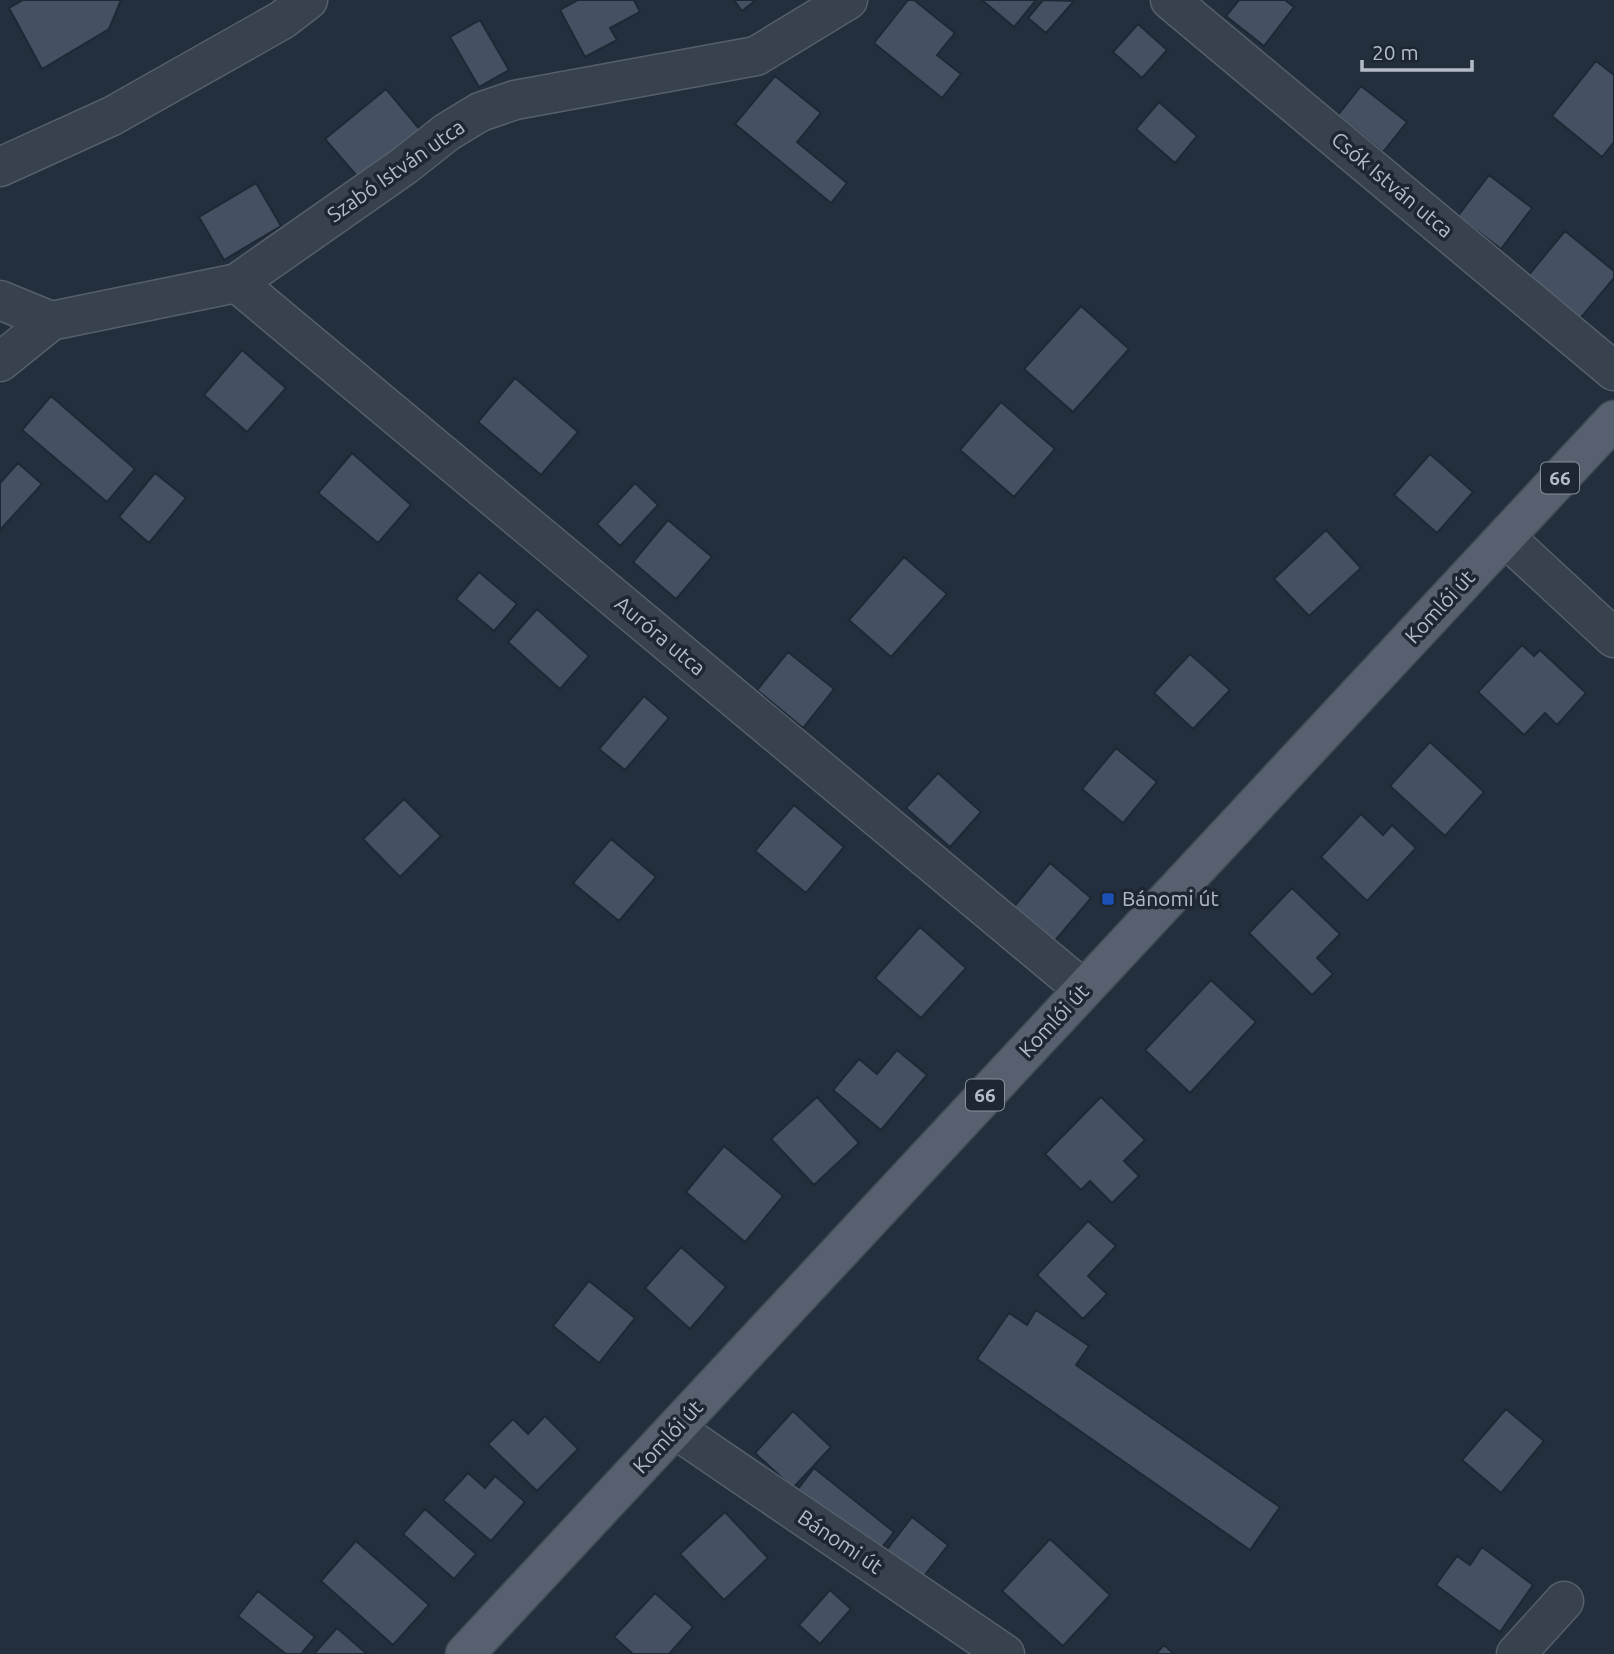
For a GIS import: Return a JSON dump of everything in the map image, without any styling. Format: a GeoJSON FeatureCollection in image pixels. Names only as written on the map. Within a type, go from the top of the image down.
{"type":"FeatureCollection","features":[{"type":"Feature","properties":{"kind":"main road","name":"Komlói út"},"geometry":{"type":"LineString","coordinates":[[465,1654],[1614,420]]}},
{"type":"Feature","properties":{"kind":"street"},"geometry":{"type":"LineString","coordinates":[[0,167],[112,116],[282,20],[308,0]]}},
{"type":"Feature","properties":{"kind":"street","name":"Szabó István utca"},"geometry":{"type":"LineString","coordinates":[[0,362],[51,321],[237,283],[404,166],[447,132],[480,112],[515,100],[756,56],[848,0]]}},
{"type":"Feature","properties":{"kind":"street","name":"Csók István utca"},"geometry":{"type":"LineString","coordinates":[[1170,0],[1614,371]]}},
{"type":"Feature","properties":{"kind":"street","name":"Auróra utca"},"geometry":{"type":"LineString","coordinates":[[237,283],[1083,989]]}},
{"type":"Feature","properties":{"kind":"street"},"geometry":{"type":"LineString","coordinates":[[0,300],[51,321]]}},
{"type":"Feature","properties":{"kind":"street"},"geometry":{"type":"LineString","coordinates":[[1505,537],[1614,638]]}},
{"type":"Feature","properties":{"kind":"street","name":"Bánomi út"},"geometry":{"type":"LineString","coordinates":[[675,1429],[1005,1654]]}},
{"type":"Feature","properties":{"kind":"street"},"geometry":{"type":"LineString","coordinates":[[1516,1654],[1564,1601]]}},
{"type":"Feature","properties":{"kind":"building"},"geometry":{"type":"Polygon","coordinates":[[[23,0],[121,0],[109,29],[42,69],[9,8],[23,0]]]}},
{"type":"Feature","properties":{"kind":"building"},"geometry":{"type":"Polygon","coordinates":[[[578,0],[634,0],[640,12],[610,28],[617,40],[585,57],[560,10],[578,0]]]}},
{"type":"Feature","properties":{"kind":"building"},"geometry":{"type":"Polygon","coordinates":[[[734,0],[756,0],[742,11],[734,0]]]}},
{"type":"Feature","properties":{"kind":"building"},"geometry":{"type":"Polygon","coordinates":[[[908,0],[914,0],[955,33],[937,55],[961,74],[942,98],[874,43],[908,0]]]}},
{"type":"Feature","properties":{"kind":"building"},"geometry":{"type":"Polygon","coordinates":[[[982,0],[1036,0],[1014,27],[982,0]]]}},
{"type":"Feature","properties":{"kind":"building"},"geometry":{"type":"Polygon","coordinates":[[[1043,0],[1074,1],[1046,33],[1028,18],[1043,0]]]}},
{"type":"Feature","properties":{"kind":"building"},"geometry":{"type":"Polygon","coordinates":[[[1239,0],[1285,0],[1294,7],[1264,46],[1226,16],[1239,0]]]}},
{"type":"Feature","properties":{"kind":"building"},"geometry":{"type":"Polygon","coordinates":[[[480,20],[509,70],[479,87],[450,37],[480,20]]]}},
{"type":"Feature","properties":{"kind":"building"},"geometry":{"type":"Polygon","coordinates":[[[1138,24],[1167,50],[1142,78],[1113,52],[1138,24]]]}},
{"type":"Feature","properties":{"kind":"building"},"geometry":{"type":"Polygon","coordinates":[[[1596,61],[1614,75],[1614,142],[1602,157],[1552,116],[1596,61]]]}},
{"type":"Feature","properties":{"kind":"building"},"geometry":{"type":"Polygon","coordinates":[[[775,76],[821,113],[797,142],[847,183],[831,203],[735,124],[775,76]]]}},
{"type":"Feature","properties":{"kind":"building"},"geometry":{"type":"Polygon","coordinates":[[[1361,86],[1407,122],[1383,152],[1338,115],[1361,86]]]}},
{"type":"Feature","properties":{"kind":"building"},"geometry":{"type":"Polygon","coordinates":[[[386,89],[422,132],[362,182],[325,139],[386,89]]]}},
{"type":"Feature","properties":{"kind":"building"},"geometry":{"type":"Polygon","coordinates":[[[1159,102],[1197,136],[1175,163],[1136,129],[1159,102]]]}},
{"type":"Feature","properties":{"kind":"building"},"geometry":{"type":"Polygon","coordinates":[[[1489,175],[1532,208],[1501,249],[1458,216],[1489,175]]]}},
{"type":"Feature","properties":{"kind":"building"},"geometry":{"type":"Polygon","coordinates":[[[256,183],[281,226],[224,260],[199,217],[256,183]]]}},
{"type":"Feature","properties":{"kind":"building"},"geometry":{"type":"Polygon","coordinates":[[[1565,231],[1614,271],[1614,278],[1579,320],[1527,277],[1565,231]]]}},
{"type":"Feature","properties":{"kind":"building"},"geometry":{"type":"Polygon","coordinates":[[[1081,306],[1129,349],[1073,412],[1024,369],[1081,306]]]}},
{"type":"Feature","properties":{"kind":"building"},"geometry":{"type":"Polygon","coordinates":[[[242,350],[286,388],[247,432],[204,395],[242,350]]]}},
{"type":"Feature","properties":{"kind":"building"},"geometry":{"type":"Polygon","coordinates":[[[515,378],[578,432],[541,475],[478,422],[515,378]]]}},
{"type":"Feature","properties":{"kind":"building"},"geometry":{"type":"Polygon","coordinates":[[[51,396],[135,469],[107,502],[22,430],[51,396]]]}},
{"type":"Feature","properties":{"kind":"building"},"geometry":{"type":"Polygon","coordinates":[[[1001,402],[1055,449],[1014,497],[960,450],[1001,402]]]}},
{"type":"Feature","properties":{"kind":"building"},"geometry":{"type":"Polygon","coordinates":[[[352,453],[411,505],[378,543],[318,493],[352,453]]]}},
{"type":"Feature","properties":{"kind":"building"},"geometry":{"type":"Polygon","coordinates":[[[1430,454],[1473,492],[1437,533],[1394,495],[1430,454]]]}},
{"type":"Feature","properties":{"kind":"building"},"geometry":{"type":"Polygon","coordinates":[[[18,463],[42,484],[0,530],[0,483],[18,463]]]}},
{"type":"Feature","properties":{"kind":"building"},"geometry":{"type":"Polygon","coordinates":[[[155,473],[186,498],[149,543],[119,517],[155,473]]]}},
{"type":"Feature","properties":{"kind":"building"},"geometry":{"type":"Polygon","coordinates":[[[635,483],[658,505],[620,546],[597,524],[635,483]]]}},
{"type":"Feature","properties":{"kind":"building"},"geometry":{"type":"Polygon","coordinates":[[[668,520],[712,557],[676,599],[633,562],[668,520]]]}},
{"type":"Feature","properties":{"kind":"building"},"geometry":{"type":"Polygon","coordinates":[[[1326,530],[1361,568],[1309,616],[1274,579],[1326,530]]]}},
{"type":"Feature","properties":{"kind":"building"},"geometry":{"type":"Polygon","coordinates":[[[904,557],[947,594],[891,657],[849,620],[904,557]]]}},
{"type":"Feature","properties":{"kind":"building"},"geometry":{"type":"Polygon","coordinates":[[[479,572],[517,604],[494,631],[456,599],[479,572]]]}},
{"type":"Feature","properties":{"kind":"building"},"geometry":{"type":"Polygon","coordinates":[[[537,609],[589,656],[560,689],[508,642],[537,609]]]}},
{"type":"Feature","properties":{"kind":"building"},"geometry":{"type":"Polygon","coordinates":[[[1522,645],[1534,656],[1540,650],[1586,693],[1557,725],[1545,713],[1524,735],[1478,692],[1522,645]]]}},
{"type":"Feature","properties":{"kind":"building"},"geometry":{"type":"Polygon","coordinates":[[[788,652],[834,689],[803,728],[757,690],[788,652]]]}},
{"type":"Feature","properties":{"kind":"building"},"geometry":{"type":"Polygon","coordinates":[[[1190,654],[1230,690],[1193,729],[1154,693],[1190,654]]]}},
{"type":"Feature","properties":{"kind":"building"},"geometry":{"type":"Polygon","coordinates":[[[644,696],[669,718],[625,770],[599,749],[644,696]]]}},
{"type":"Feature","properties":{"kind":"building"},"geometry":{"type":"Polygon","coordinates":[[[1430,742],[1484,792],[1445,836],[1390,786],[1430,742]]]}},
{"type":"Feature","properties":{"kind":"building"},"geometry":{"type":"Polygon","coordinates":[[[1116,748],[1157,782],[1123,823],[1082,789],[1116,748]]]}},
{"type":"Feature","properties":{"kind":"building"},"geometry":{"type":"Polygon","coordinates":[[[938,773],[981,812],[950,847],[906,808],[938,773]]]}},
{"type":"Feature","properties":{"kind":"building"},"geometry":{"type":"Polygon","coordinates":[[[404,799],[441,836],[400,877],[363,839],[404,799]]]}},
{"type":"Feature","properties":{"kind":"building"},"geometry":{"type":"Polygon","coordinates":[[[794,805],[844,847],[806,893],[755,851],[794,805]]]}},
{"type":"Feature","properties":{"kind":"building"},"geometry":{"type":"Polygon","coordinates":[[[1361,814],[1383,835],[1392,825],[1416,848],[1367,901],[1321,857],[1361,814]]]}},
{"type":"Feature","properties":{"kind":"building"},"geometry":{"type":"Polygon","coordinates":[[[611,839],[656,877],[619,921],[573,883],[611,839]]]}},
{"type":"Feature","properties":{"kind":"building"},"geometry":{"type":"Polygon","coordinates":[[[1050,863],[1091,898],[1053,943],[1013,908],[1050,863]]]}},
{"type":"Feature","properties":{"kind":"building"},"geometry":{"type":"Polygon","coordinates":[[[1292,888],[1340,934],[1317,958],[1333,974],[1312,995],[1249,933],[1292,888]]]}},
{"type":"Feature","properties":{"kind":"building"},"geometry":{"type":"Polygon","coordinates":[[[920,927],[966,968],[921,1018],[875,978],[920,927]]]}},
{"type":"Feature","properties":{"kind":"building"},"geometry":{"type":"Polygon","coordinates":[[[1211,980],[1256,1022],[1190,1093],[1145,1050],[1211,980]]]}},
{"type":"Feature","properties":{"kind":"building"},"geometry":{"type":"Polygon","coordinates":[[[897,1050],[927,1075],[881,1130],[833,1090],[859,1059],[877,1074],[897,1050]]]}},
{"type":"Feature","properties":{"kind":"building"},"geometry":{"type":"Polygon","coordinates":[[[817,1097],[859,1143],[814,1185],[771,1139],[817,1097]]]}},
{"type":"Feature","properties":{"kind":"building"},"geometry":{"type":"Polygon","coordinates":[[[1101,1097],[1145,1140],[1124,1161],[1139,1176],[1112,1203],[1090,1181],[1081,1190],[1045,1154],[1101,1097]]]}},
{"type":"Feature","properties":{"kind":"building"},"geometry":{"type":"Polygon","coordinates":[[[724,1146],[783,1196],[745,1242],[686,1192],[724,1146]]]}},
{"type":"Feature","properties":{"kind":"building"},"geometry":{"type":"Polygon","coordinates":[[[1088,1221],[1116,1246],[1088,1276],[1107,1294],[1083,1319],[1037,1275],[1088,1221]]]}},
{"type":"Feature","properties":{"kind":"building"},"geometry":{"type":"Polygon","coordinates":[[[681,1247],[726,1287],[690,1329],[645,1288],[681,1247]]]}},
{"type":"Feature","properties":{"kind":"building"},"geometry":{"type":"Polygon","coordinates":[[[589,1281],[635,1318],[599,1363],[553,1326],[589,1281]]]}},
{"type":"Feature","properties":{"kind":"building"},"geometry":{"type":"Polygon","coordinates":[[[1036,1310],[1089,1346],[1076,1365],[1280,1507],[1250,1550],[977,1359],[1009,1313],[1027,1325],[1036,1310]]]}},
{"type":"Feature","properties":{"kind":"building"},"geometry":{"type":"Polygon","coordinates":[[[1506,1409],[1544,1441],[1501,1493],[1462,1460],[1506,1409]]]}},
{"type":"Feature","properties":{"kind":"building"},"geometry":{"type":"Polygon","coordinates":[[[793,1411],[831,1447],[793,1488],[755,1453],[793,1411]]]}},
{"type":"Feature","properties":{"kind":"building"},"geometry":{"type":"Polygon","coordinates":[[[545,1416],[578,1449],[537,1491],[488,1444],[513,1419],[528,1434],[545,1416]]]}},
{"type":"Feature","properties":{"kind":"building"},"geometry":{"type":"Polygon","coordinates":[[[814,1468],[894,1532],[878,1552],[798,1489],[814,1468]]]}},
{"type":"Feature","properties":{"kind":"building"},"geometry":{"type":"Polygon","coordinates":[[[468,1473],[485,1488],[495,1476],[525,1502],[491,1541],[443,1500],[468,1473]]]}},
{"type":"Feature","properties":{"kind":"building"},"geometry":{"type":"Polygon","coordinates":[[[425,1509],[476,1554],[454,1579],[403,1534],[425,1509]]]}},
{"type":"Feature","properties":{"kind":"building"},"geometry":{"type":"Polygon","coordinates":[[[725,1512],[768,1558],[724,1600],[680,1554],[725,1512]]]}},
{"type":"Feature","properties":{"kind":"building"},"geometry":{"type":"Polygon","coordinates":[[[912,1517],[948,1545],[921,1580],[885,1552],[912,1517]]]}},
{"type":"Feature","properties":{"kind":"building"},"geometry":{"type":"Polygon","coordinates":[[[1050,1539],[1110,1595],[1063,1646],[1002,1591],[1050,1539]]]}},
{"type":"Feature","properties":{"kind":"building"},"geometry":{"type":"Polygon","coordinates":[[[356,1541],[429,1605],[393,1645],[321,1581],[356,1541]]]}},
{"type":"Feature","properties":{"kind":"building"},"geometry":{"type":"Polygon","coordinates":[[[1482,1547],[1533,1585],[1500,1632],[1436,1585],[1457,1556],[1470,1565],[1482,1547]]]}},
{"type":"Feature","properties":{"kind":"building"},"geometry":{"type":"Polygon","coordinates":[[[830,1590],[851,1609],[820,1644],[799,1625],[830,1590]]]}},
{"type":"Feature","properties":{"kind":"building"},"geometry":{"type":"Polygon","coordinates":[[[258,1591],[315,1637],[301,1654],[286,1654],[238,1616],[258,1591]]]}},
{"type":"Feature","properties":{"kind":"building"},"geometry":{"type":"Polygon","coordinates":[[[655,1593],[693,1627],[669,1654],[633,1654],[614,1637],[655,1593]]]}},
{"type":"Feature","properties":{"kind":"building"},"geometry":{"type":"Polygon","coordinates":[[[337,1628],[367,1654],[314,1654],[337,1628]]]}},
{"type":"Feature","properties":{"kind":"building"},"geometry":{"type":"Polygon","coordinates":[[[1164,1645],[1174,1654],[1156,1654],[1164,1645]]]}},
{"type":"Feature","properties":{"kind":"place","name":"Bánomi út"},"geometry":{"type":"Point","coordinates":[1108,899]}}]}
